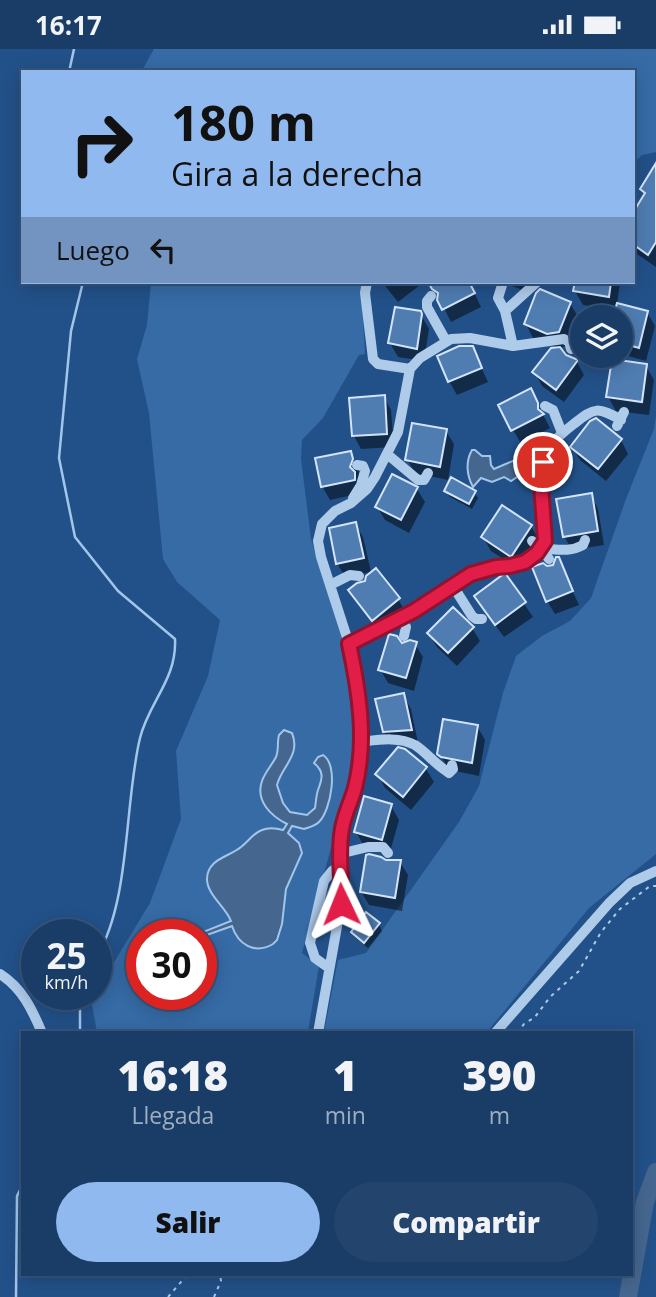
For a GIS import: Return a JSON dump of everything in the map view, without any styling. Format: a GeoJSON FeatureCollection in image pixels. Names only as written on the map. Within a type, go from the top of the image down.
{"type":"FeatureCollection","features":[{"type":"Feature","properties":{"kind":"street"},"geometry":{"type":"LineString","coordinates":[[367,284],[365,293],[373,359],[378,364],[410,369]]}},
{"type":"Feature","properties":{"kind":"street"},"geometry":{"type":"LineString","coordinates":[[502,284],[498,298],[505,311],[513,346]]}},
{"type":"Feature","properties":{"kind":"street"},"geometry":{"type":"LineString","coordinates":[[505,311],[535,284]]}},
{"type":"Feature","properties":{"kind":"street"},"geometry":{"type":"LineString","coordinates":[[431,296],[427,307],[446,341]]}},
{"type":"Feature","properties":{"kind":"street"},"geometry":{"type":"LineString","coordinates":[[318,1031],[341,904],[339,854],[342,829],[355,786],[360,742],[357,679],[318,541],[323,524],[367,489],[398,432],[397,408],[410,369],[419,358],[446,341],[470,338],[513,346],[564,339],[570,346]]}},
{"type":"Feature","properties":{"kind":"street"},"geometry":{"type":"LineString","coordinates":[[545,406],[553,409],[562,433]]}},
{"type":"Feature","properties":{"kind":"street"},"geometry":{"type":"LineString","coordinates":[[349,644],[401,619],[471,574],[525,562],[545,541],[541,484],[543,462],[550,446],[583,415],[596,410],[603,410],[621,419]]}},
{"type":"Feature","properties":{"kind":"street"},"geometry":{"type":"LineString","coordinates":[[387,454],[412,478],[422,481],[428,477],[428,473]]}},
{"type":"Feature","properties":{"kind":"street"},"geometry":{"type":"LineString","coordinates":[[344,521],[346,506],[361,485],[365,471],[363,466],[357,465]]}},
{"type":"Feature","properties":{"kind":"street"},"geometry":{"type":"LineString","coordinates":[[541,548],[569,550],[582,547],[584,540]]}},
{"type":"Feature","properties":{"kind":"street"},"geometry":{"type":"LineString","coordinates":[[532,541],[550,559]]}},
{"type":"Feature","properties":{"kind":"street"},"geometry":{"type":"LineString","coordinates":[[330,585],[350,575],[359,576]]}},
{"type":"Feature","properties":{"kind":"street"},"geometry":{"type":"LineString","coordinates":[[453,586],[474,618]]}},
{"type":"Feature","properties":{"kind":"street"},"geometry":{"type":"LineString","coordinates":[[401,619],[406,627],[404,636]]}},
{"type":"Feature","properties":{"kind":"street"},"geometry":{"type":"LineString","coordinates":[[360,742],[402,737],[449,773],[453,769],[452,765]]}},
{"type":"Feature","properties":{"kind":"street"},"geometry":{"type":"LineString","coordinates":[[339,854],[373,844],[383,847],[388,853]]}},
{"type":"Feature","properties":{"kind":"street"},"geometry":{"type":"LineString","coordinates":[[329,968],[312,954],[310,943],[324,881],[331,870],[339,866]]}},
{"type":"Feature","properties":{"kind":"street"},"geometry":{"type":"LineString","coordinates":[[497,1031],[610,902],[630,883],[656,871]]}},
{"type":"Feature","properties":{"kind":"street"},"geometry":{"type":"LineString","coordinates":[[0,974],[22,993],[42,1031]]}},
{"type":"Feature","properties":{"kind":"path"},"geometry":{"type":"LineString","coordinates":[[519,1031],[536,1017],[550,997],[579,971],[601,933],[620,909],[650,886],[656,886]]}},
{"type":"Feature","properties":{"kind":"path"},"geometry":{"type":"LineString","coordinates":[[168,1297],[186,1276]]}},
{"type":"Feature","properties":{"kind":"path"},"geometry":{"type":"LineString","coordinates":[[214,1297],[221,1281],[220,1276]]}},
{"type":"Feature","properties":{"kind":"shaded area"},"geometry":{"type":"Polygon","coordinates":[[[154,49],[656,49],[656,152],[642,155],[635,161],[635,70],[142,70],[154,49]]]}},
{"type":"Feature","properties":{"kind":"shaded area"},"geometry":{"type":"Polygon","coordinates":[[[151,284],[361,284],[365,354],[359,355],[323,418],[302,440],[301,459],[311,539],[345,649],[354,738],[346,794],[302,953],[319,966],[308,1031],[97,1031],[93,1010],[112,1010],[112,965],[126,942],[126,1010],[217,1010],[217,919],[140,919],[150,903],[181,819],[176,751],[208,676],[220,620],[177,582],[163,559],[149,413],[137,359],[147,325],[151,284]]]}},
{"type":"Feature","properties":{"kind":"shaded area"},"geometry":{"type":"Polygon","coordinates":[[[656,416],[656,854],[589,908],[488,1031],[324,1031],[338,960],[366,953],[459,822],[479,786],[503,693],[516,656],[542,636],[570,621],[591,598],[654,429],[656,416]]]}},
{"type":"Feature","properties":{"kind":"shaded area"},"geometry":{"type":"Polygon","coordinates":[[[472,450],[482,456],[490,456],[494,469],[515,460],[520,475],[511,481],[504,477],[492,482],[481,478],[473,487],[468,469],[472,450]]]}},
{"type":"Feature","properties":{"kind":"shaded area"},"geometry":{"type":"Polygon","coordinates":[[[284,730],[292,733],[294,741],[293,754],[277,785],[283,803],[290,812],[307,815],[315,808],[322,776],[314,763],[323,755],[331,768],[332,788],[327,808],[319,822],[304,829],[292,826],[288,833],[299,843],[302,853],[286,889],[282,924],[273,944],[253,948],[238,938],[232,926],[217,931],[217,927],[231,921],[213,896],[207,879],[208,872],[215,863],[241,847],[259,831],[270,828],[283,830],[287,824],[275,817],[266,807],[260,788],[276,757],[279,735],[284,730]]]}},
{"type":"Feature","properties":{"kind":"building"},"geometry":{"type":"Polygon","coordinates":[[[656,163],[656,242],[648,255],[635,246],[635,209],[645,193],[640,189],[656,163]]]}},
{"type":"Feature","properties":{"kind":"building"},"geometry":{"type":"Polygon","coordinates":[[[429,284],[470,284],[475,293],[442,310],[437,300],[438,293],[429,284]]]}},
{"type":"Feature","properties":{"kind":"building"},"geometry":{"type":"Polygon","coordinates":[[[575,284],[611,284],[609,297],[573,291],[575,284]]]}},
{"type":"Feature","properties":{"kind":"building"},"geometry":{"type":"Polygon","coordinates":[[[540,289],[571,302],[559,332],[547,334],[524,324],[540,289]]]}},
{"type":"Feature","properties":{"kind":"building"},"geometry":{"type":"Polygon","coordinates":[[[395,307],[421,311],[417,349],[388,343],[395,307]]]}},
{"type":"Feature","properties":{"kind":"building"},"geometry":{"type":"Polygon","coordinates":[[[633,307],[648,311],[639,348],[633,346],[633,307]]]}},
{"type":"Feature","properties":{"kind":"building"},"geometry":{"type":"Polygon","coordinates":[[[459,346],[473,346],[482,368],[448,382],[437,356],[459,346]]]}},
{"type":"Feature","properties":{"kind":"building"},"geometry":{"type":"Polygon","coordinates":[[[560,347],[570,357],[572,368],[556,390],[532,372],[551,348],[560,347]]]}},
{"type":"Feature","properties":{"kind":"building"},"geometry":{"type":"Polygon","coordinates":[[[633,362],[647,364],[642,402],[606,397],[611,368],[633,368],[633,362]]]}},
{"type":"Feature","properties":{"kind":"building"},"geometry":{"type":"Polygon","coordinates":[[[531,388],[538,409],[544,414],[511,431],[498,405],[531,388]]]}},
{"type":"Feature","properties":{"kind":"building"},"geometry":{"type":"Polygon","coordinates":[[[385,395],[387,434],[352,436],[349,398],[385,395]]]}},
{"type":"Feature","properties":{"kind":"building"},"geometry":{"type":"Polygon","coordinates":[[[596,418],[622,439],[598,469],[570,447],[590,421],[596,418]]]}},
{"type":"Feature","properties":{"kind":"building"},"geometry":{"type":"Polygon","coordinates":[[[412,423],[447,429],[440,467],[405,460],[412,423]]]}},
{"type":"Feature","properties":{"kind":"building"},"geometry":{"type":"Polygon","coordinates":[[[351,451],[353,459],[350,467],[355,472],[355,480],[321,487],[315,458],[351,451]]]}},
{"type":"Feature","properties":{"kind":"building"},"geometry":{"type":"Polygon","coordinates":[[[392,474],[418,487],[401,520],[375,507],[392,474]]]}},
{"type":"Feature","properties":{"kind":"building"},"geometry":{"type":"Polygon","coordinates":[[[451,477],[476,491],[469,504],[444,491],[451,477]]]}},
{"type":"Feature","properties":{"kind":"building"},"geometry":{"type":"Polygon","coordinates":[[[592,493],[598,531],[563,537],[556,499],[592,493]]]}},
{"type":"Feature","properties":{"kind":"building"},"geometry":{"type":"Polygon","coordinates":[[[502,505],[532,525],[511,557],[481,537],[502,505]]]}},
{"type":"Feature","properties":{"kind":"building"},"geometry":{"type":"Polygon","coordinates":[[[356,522],[364,558],[336,564],[329,528],[356,522]]]}},
{"type":"Feature","properties":{"kind":"building"},"geometry":{"type":"Polygon","coordinates":[[[556,557],[559,557],[573,591],[546,602],[532,567],[543,563],[547,566],[553,565],[556,557]]]}},
{"type":"Feature","properties":{"kind":"building"},"geometry":{"type":"Polygon","coordinates":[[[376,568],[400,598],[372,621],[348,590],[365,581],[366,576],[376,568]]]}},
{"type":"Feature","properties":{"kind":"building"},"geometry":{"type":"Polygon","coordinates":[[[505,573],[526,602],[495,625],[474,596],[505,573]]]}},
{"type":"Feature","properties":{"kind":"building"},"geometry":{"type":"Polygon","coordinates":[[[453,607],[474,627],[448,653],[427,633],[453,607]]]}},
{"type":"Feature","properties":{"kind":"building"},"geometry":{"type":"Polygon","coordinates":[[[389,634],[397,636],[402,643],[410,640],[417,642],[406,678],[378,670],[389,634]]]}},
{"type":"Feature","properties":{"kind":"building"},"geometry":{"type":"Polygon","coordinates":[[[404,693],[412,730],[383,732],[375,699],[404,693]]]}},
{"type":"Feature","properties":{"kind":"building"},"geometry":{"type":"Polygon","coordinates":[[[443,719],[478,725],[472,763],[437,754],[443,719]]]}},
{"type":"Feature","properties":{"kind":"building"},"geometry":{"type":"Polygon","coordinates":[[[398,747],[405,749],[427,767],[403,797],[375,774],[398,747]]]}},
{"type":"Feature","properties":{"kind":"building"},"geometry":{"type":"Polygon","coordinates":[[[364,796],[392,804],[382,840],[354,832],[364,796]]]}},
{"type":"Feature","properties":{"kind":"building"},"geometry":{"type":"Polygon","coordinates":[[[366,855],[386,860],[401,860],[395,898],[360,892],[366,855]]]}},
{"type":"Feature","properties":{"kind":"building"},"geometry":{"type":"Polygon","coordinates":[[[366,912],[380,923],[364,943],[351,932],[366,912]]]}},
{"type":"Feature","properties":{"kind":"waterway"},"geometry":{"type":"LineString","coordinates":[[69,70],[74,49]]}},
{"type":"Feature","properties":{"kind":"waterway"},"geometry":{"type":"LineString","coordinates":[[83,284],[71,331],[59,458],[75,537],[118,591],[175,639],[172,666],[140,738],[121,881],[112,919]]}},
{"type":"Feature","properties":{"kind":"waterway"},"geometry":{"type":"LineString","coordinates":[[80,1010],[80,1031]]}},
{"type":"Feature","properties":{"kind":"waterway"},"geometry":{"type":"LineString","coordinates":[[633,1269],[645,1202],[656,1172]]}},
{"type":"Feature","properties":{"kind":"waterway"},"geometry":{"type":"LineString","coordinates":[[16,1297],[17,1196],[21,1188]]}},
{"type":"Feature","properties":{"kind":"waterway"},"geometry":{"type":"LineString","coordinates":[[628,1297],[632,1276]]}},
{"type":"Feature","properties":{"kind":"route"},"geometry":{"type":"LineString","coordinates":[[341,904],[339,854],[342,829],[355,786],[361,734],[357,679],[349,644],[414,611],[471,574],[525,562],[537,553],[545,541],[541,484],[543,462]]}}]}
